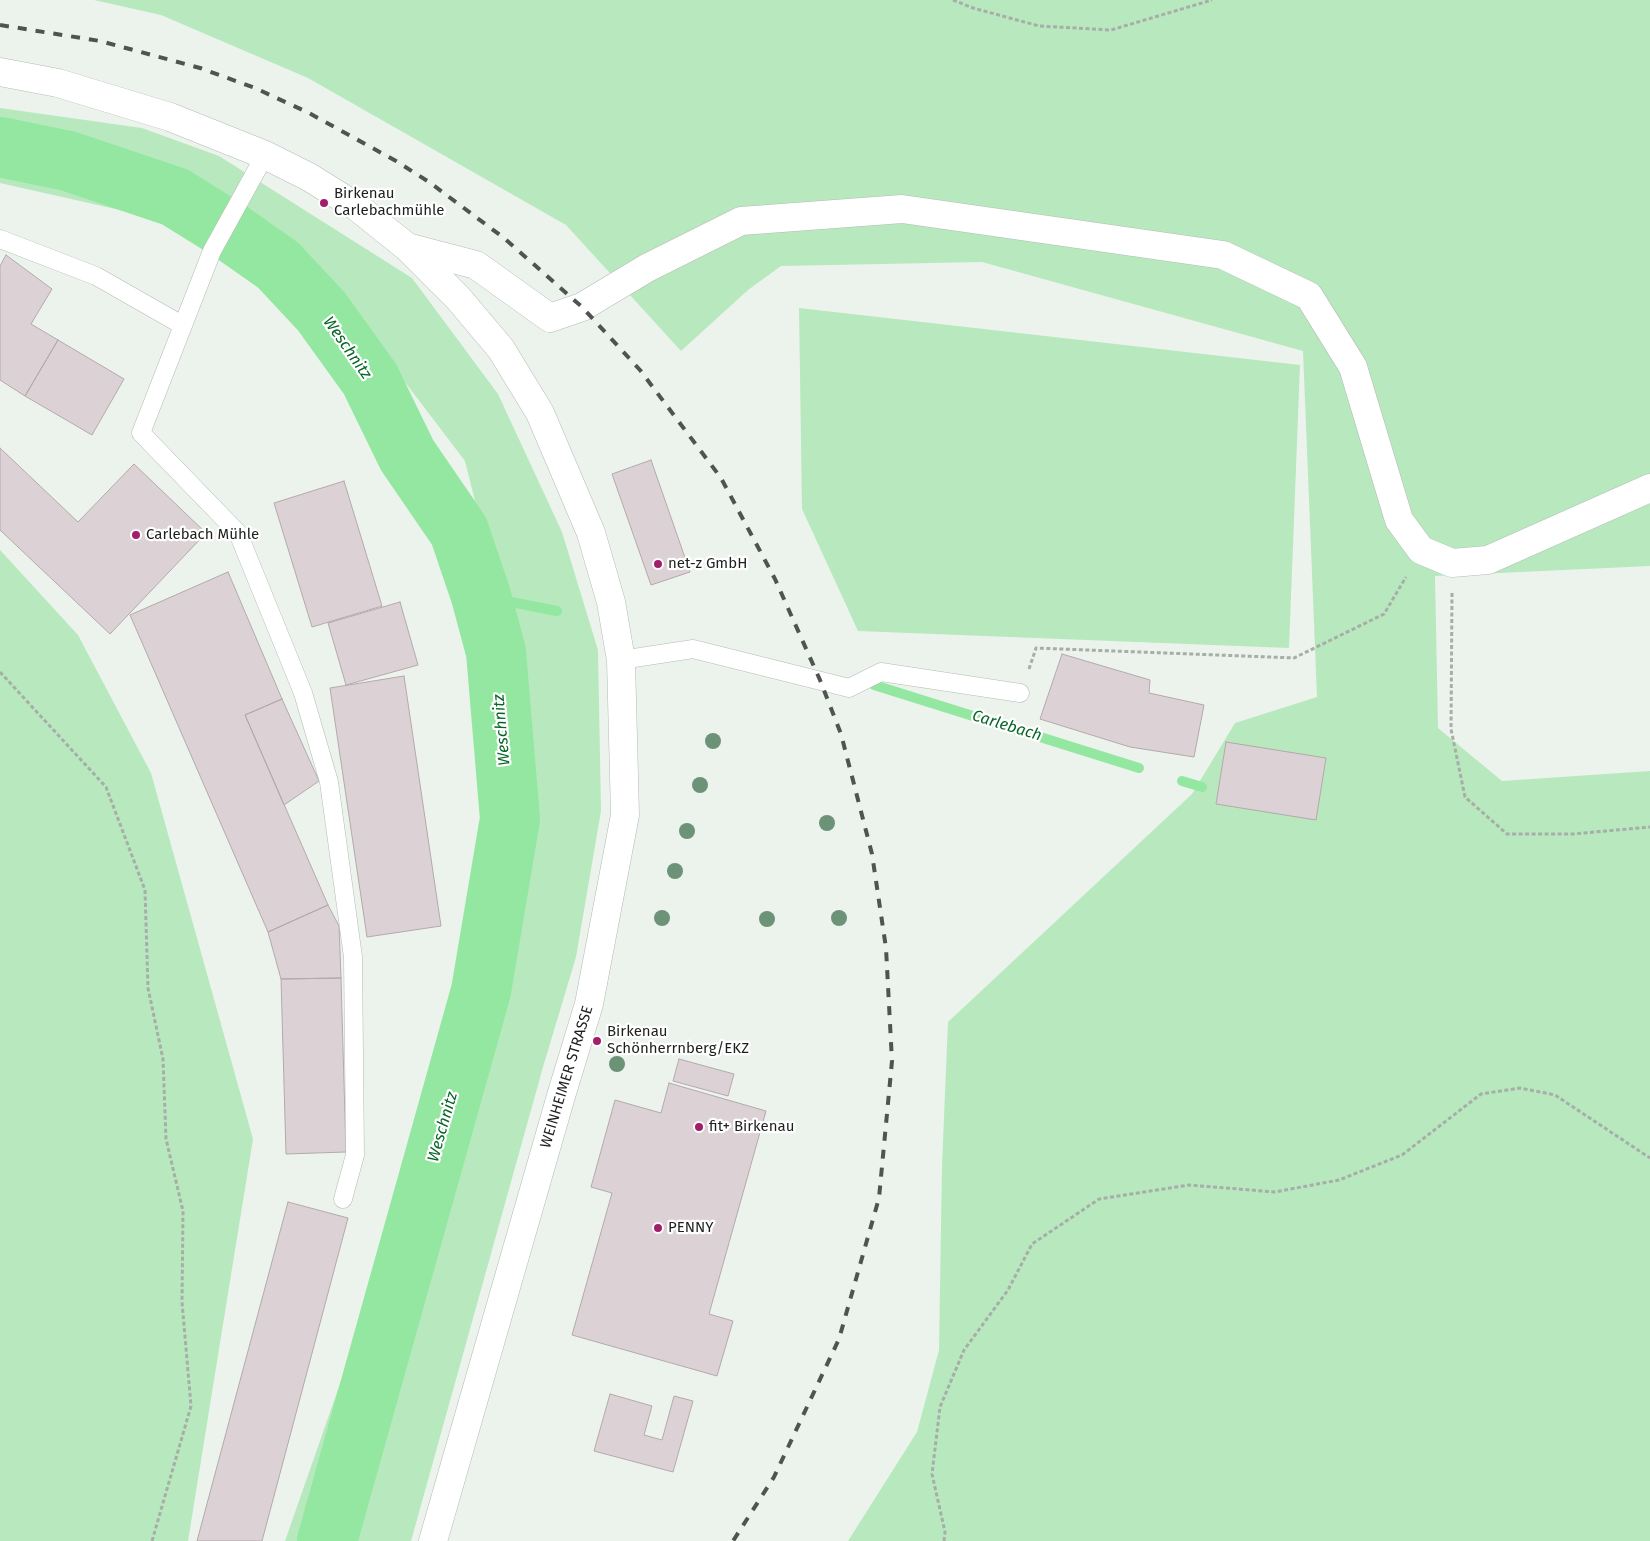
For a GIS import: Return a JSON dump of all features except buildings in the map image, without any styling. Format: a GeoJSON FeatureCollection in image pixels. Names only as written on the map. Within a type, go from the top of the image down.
{"type":"FeatureCollection","features":[{"type":"Feature","properties":{"kind":"main road","name":"WEINHEIMER STRASSE"},"geometry":{"type":"LineString","coordinates":[[0,72],[58,83],[170,117],[265,155],[308,177],[356,207],[407,247],[458,298],[500,349],[540,413],[591,533],[611,602],[621,660],[625,815],[599,962],[589,1004],[560,1096],[433,1541]]}},
{"type":"Feature","properties":{"kind":"main road"},"geometry":{"type":"LineString","coordinates":[[407,247],[476,265],[550,318],[582,307],[647,268],[741,221],[902,209],[1223,255],[1309,296],[1353,367],[1399,520],[1421,550],[1452,563],[1488,560],[1650,488]]}},
{"type":"Feature","properties":{"kind":"lane"},"geometry":{"type":"LineString","coordinates":[[265,155],[212,251],[141,433],[238,533],[303,693],[329,782],[353,957],[355,1155],[343,1199]]}},
{"type":"Feature","properties":{"kind":"lane"},"geometry":{"type":"LineString","coordinates":[[0,239],[96,276],[182,325]]}},
{"type":"Feature","properties":{"kind":"lane"},"geometry":{"type":"LineString","coordinates":[[621,660],[693,648],[849,688],[881,672],[1020,693]]}},
{"type":"Feature","properties":{"kind":"path"},"geometry":{"type":"LineString","coordinates":[[954,0],[973,8],[1039,26],[1111,30],[1212,0]]}},
{"type":"Feature","properties":{"kind":"path"},"geometry":{"type":"LineString","coordinates":[[1020,693],[1036,648],[1294,658],[1384,614],[1421,550]]}},
{"type":"Feature","properties":{"kind":"path"},"geometry":{"type":"LineString","coordinates":[[1452,563],[1451,729],[1465,797],[1507,834],[1573,834],[1650,827]]}},
{"type":"Feature","properties":{"kind":"path"},"geometry":{"type":"LineString","coordinates":[[0,672],[106,786],[145,890],[148,988],[163,1059],[166,1139],[182,1211],[182,1302],[191,1406],[152,1541]]}},
{"type":"Feature","properties":{"kind":"path"},"geometry":{"type":"LineString","coordinates":[[944,1541],[945,1532],[932,1474],[940,1407],[964,1350],[1008,1290],[1032,1244],[1099,1199],[1189,1185],[1275,1192],[1339,1180],[1402,1155],[1481,1094],[1520,1088],[1555,1096],[1650,1158]]}},
{"type":"Feature","properties":{"kind":"green space"},"geometry":{"type":"Polygon","coordinates":[[[94,0],[1650,0],[1650,566],[1435,576],[1438,728],[1502,781],[1650,771],[1650,1541],[848,1541],[917,1432],[939,1350],[942,1165],[948,1022],[1192,794],[1235,723],[1317,697],[1303,351],[982,262],[781,266],[748,290],[681,351],[566,225],[308,78],[161,15],[94,0]]]}},
{"type":"Feature","properties":{"kind":"green space"},"geometry":{"type":"Polygon","coordinates":[[[0,108],[142,128],[219,156],[412,278],[498,394],[562,532],[598,650],[601,811],[576,957],[543,1067],[411,1541],[285,1541],[480,983],[508,778],[506,624],[465,461],[379,348],[259,264],[182,224],[0,183],[0,108]]]}},
{"type":"Feature","properties":{"kind":"green space"},"geometry":{"type":"Polygon","coordinates":[[[799,308],[1300,365],[1289,648],[858,631],[802,509],[799,308]]]}},
{"type":"Feature","properties":{"kind":"green space"},"geometry":{"type":"Polygon","coordinates":[[[0,550],[78,635],[151,773],[253,1139],[188,1541],[0,1541],[0,550]]]}},
{"type":"Feature","properties":{"kind":"waterway","name":"Weschnitz"},"geometry":{"type":"LineString","coordinates":[[0,147],[68,161],[175,197],[228,230],[278,265],[321,311],[370,379],[407,455],[459,531],[481,596],[496,652],[510,819],[481,991],[327,1541]]}},
{"type":"Feature","properties":{"kind":"waterway","name":"Carlebach"},"geometry":{"type":"LineString","coordinates":[[481,596],[557,611]]}},
{"type":"Feature","properties":{"kind":"waterway","name":"Carlebach"},"geometry":{"type":"LineString","coordinates":[[874,685],[1139,768]]}},
{"type":"Feature","properties":{"kind":"waterway","name":"Carlebach"},"geometry":{"type":"LineString","coordinates":[[1182,781],[1202,787]]}},
{"type":"Feature","properties":{"kind":"railway"},"geometry":{"type":"LineString","coordinates":[[0,25],[100,41],[200,68],[255,88],[309,113],[396,161],[429,182],[504,238],[582,307],[640,370],[721,478],[775,579],[820,680],[841,734],[872,854],[886,948],[892,1061],[879,1198],[839,1339],[774,1477],[733,1541]]}},
{"type":"Feature","properties":{"kind":"place","name":"Birkenau Carlebachmühle"},"geometry":{"type":"Point","coordinates":[324,203]}},
{"type":"Feature","properties":{"kind":"place","name":"Carlebach Mühle"},"geometry":{"type":"Point","coordinates":[136,535]}},
{"type":"Feature","properties":{"kind":"place","name":"net-z GmbH"},"geometry":{"type":"Point","coordinates":[658,564]}},
{"type":"Feature","properties":{"kind":"place","name":"Birkenau Schönherrnberg/EKZ"},"geometry":{"type":"Point","coordinates":[597,1041]}},
{"type":"Feature","properties":{"kind":"place","name":"fit+ Birkenau"},"geometry":{"type":"Point","coordinates":[699,1127]}},
{"type":"Feature","properties":{"kind":"place","name":"PENNY"},"geometry":{"type":"Point","coordinates":[658,1228]}}]}
